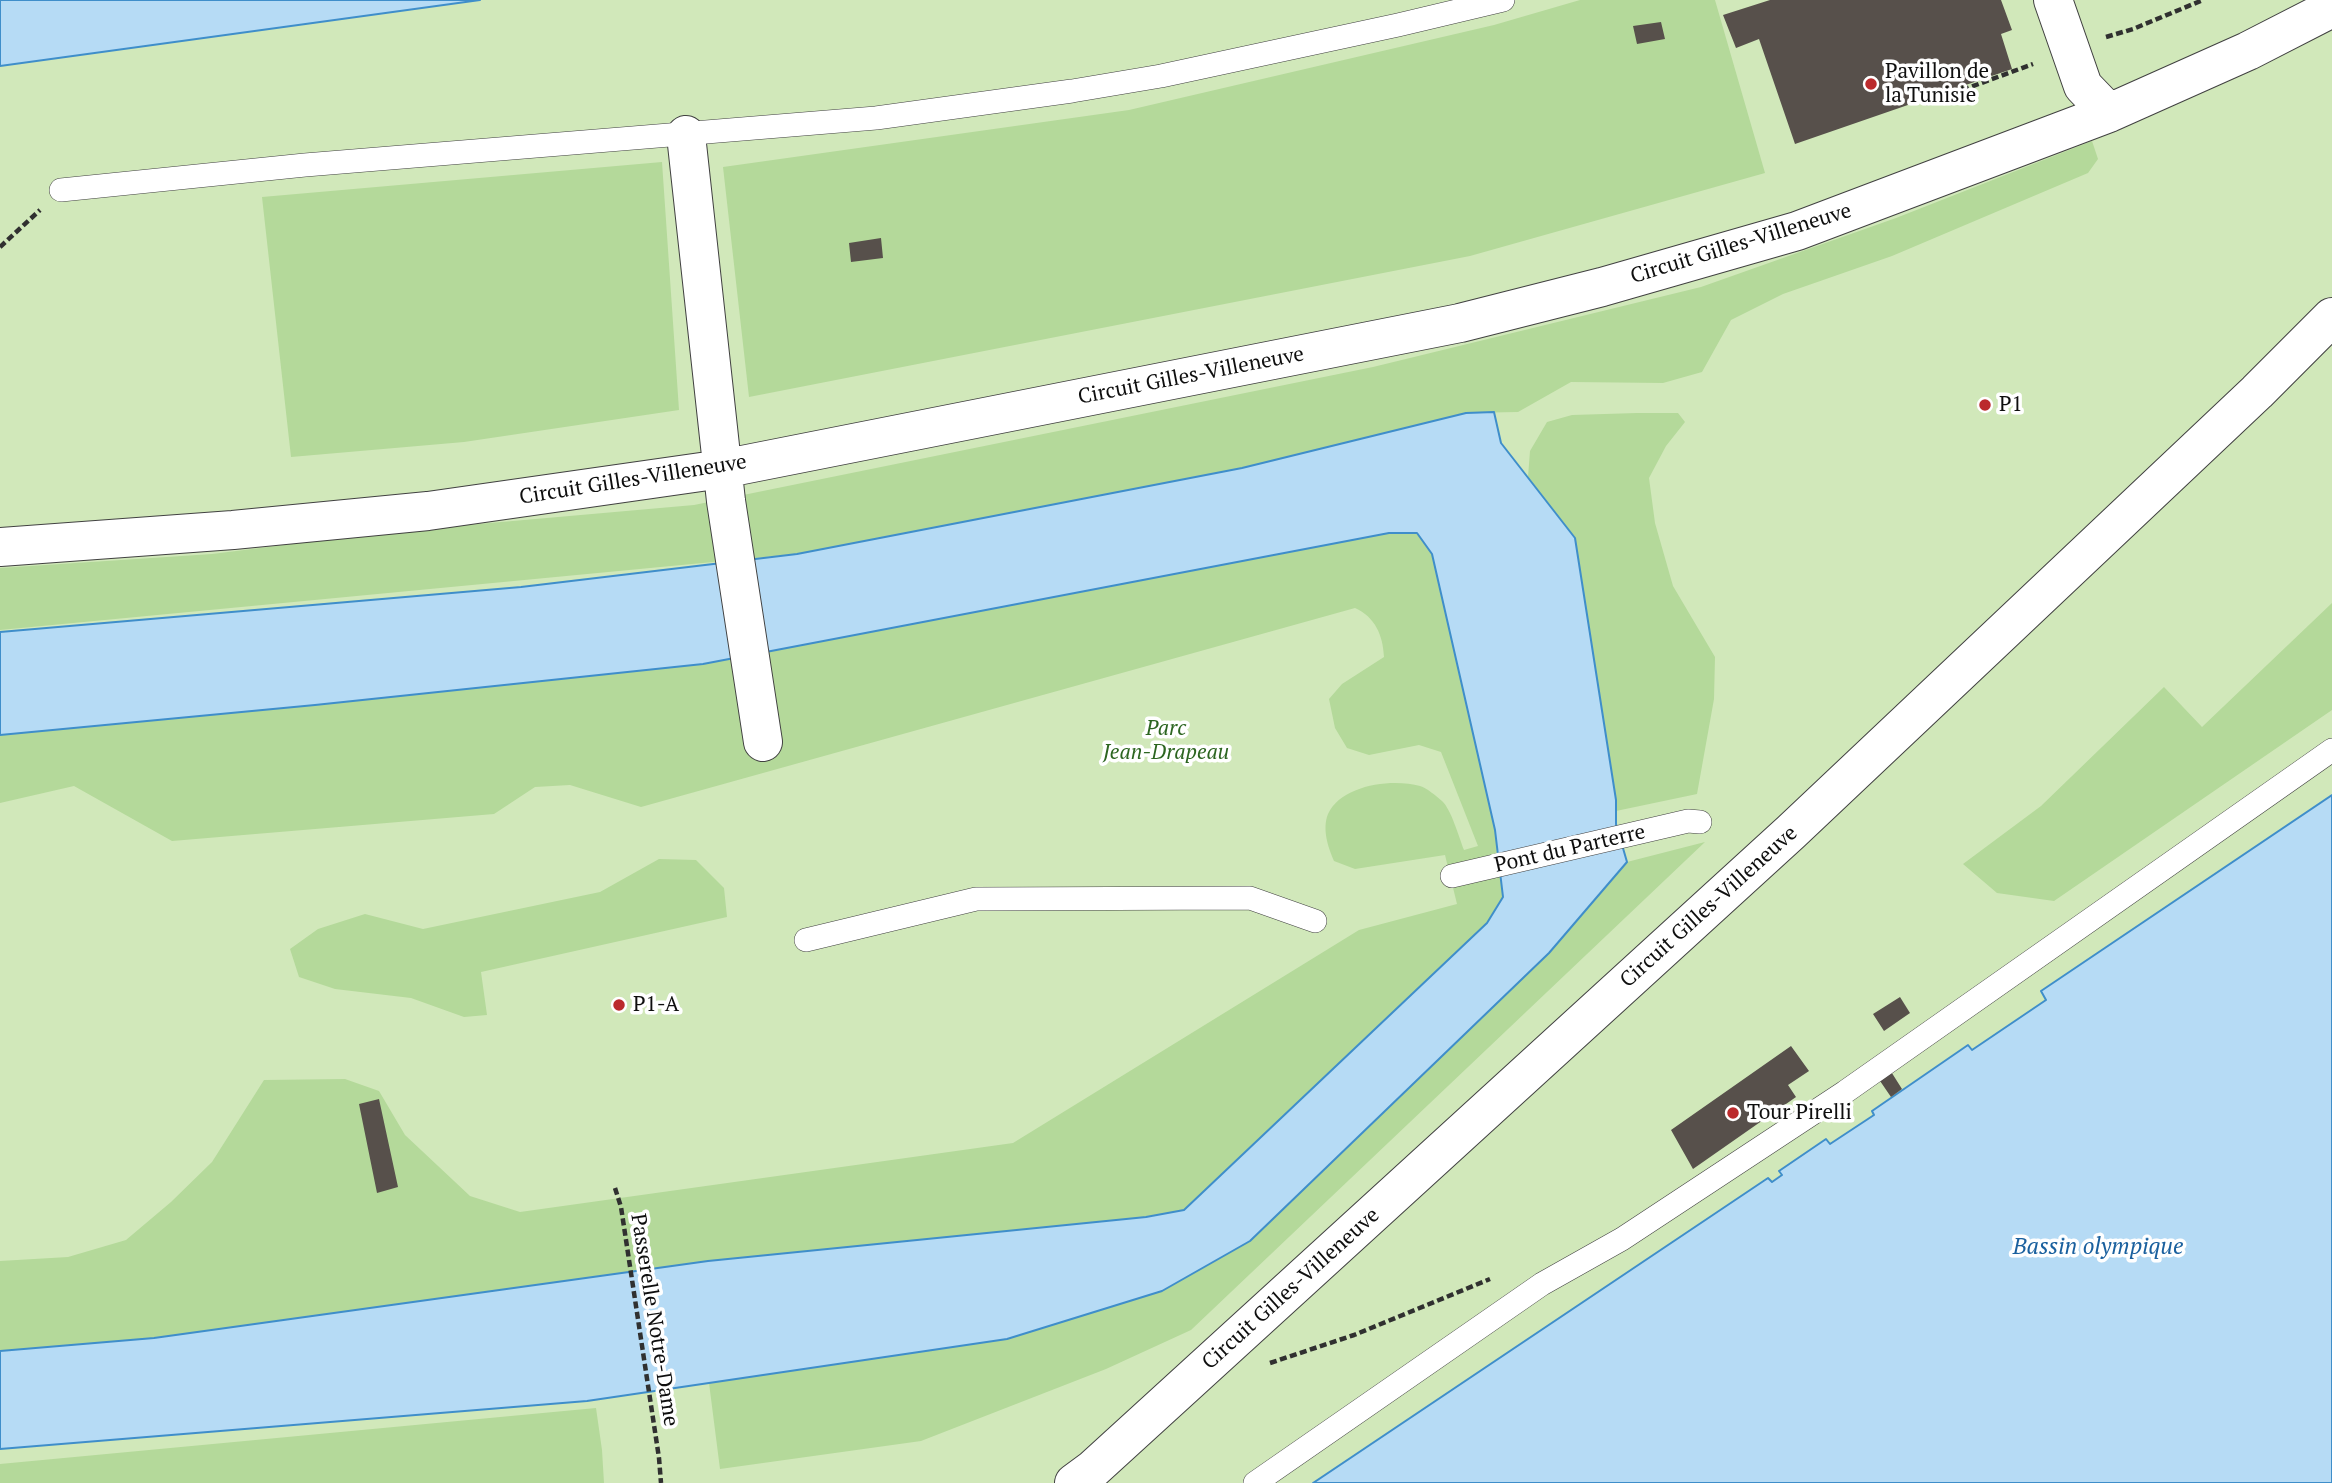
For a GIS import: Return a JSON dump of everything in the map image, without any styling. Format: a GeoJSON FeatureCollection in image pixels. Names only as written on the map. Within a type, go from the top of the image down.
{"type":"FeatureCollection","features":[{"type":"Feature","properties":{"kind":"street"},"geometry":{"type":"LineString","coordinates":[[2053,0],[2083,86],[2109,113]]}},
{"type":"Feature","properties":{"kind":"street","name":"Circuit Gilles-Villeneuve"},"geometry":{"type":"LineString","coordinates":[[0,547],[233,530],[724,485],[1460,323],[1797,231],[2109,113],[2248,51],[2332,8]]}},
{"type":"Feature","properties":{"kind":"street"},"geometry":{"type":"LineString","coordinates":[[686,135],[724,485],[763,742]]}},
{"type":"Feature","properties":{"kind":"street","name":"Circuit Gilles-Villeneuve"},"geometry":{"type":"LineString","coordinates":[[1074,1483],[1104,1460],[1781,842],[2257,392],[2332,317]]}},
{"type":"Feature","properties":{"kind":"lane"},"geometry":{"type":"LineString","coordinates":[[61,190],[305,165],[876,118],[1161,76],[1503,0]]}},
{"type":"Feature","properties":{"kind":"lane"},"geometry":{"type":"LineString","coordinates":[[1255,1483],[1542,1284],[1622,1239],[1845,1092],[2332,750]]}},
{"type":"Feature","properties":{"kind":"lane","name":"Pont du Parterre"},"geometry":{"type":"LineString","coordinates":[[1452,876],[1694,821]]}},
{"type":"Feature","properties":{"kind":"lane"},"geometry":{"type":"LineString","coordinates":[[806,940],[976,899],[1250,898],[1315,921]]}},
{"type":"Feature","properties":{"kind":"path"},"geometry":{"type":"LineString","coordinates":[[2068,45],[2133,29],[2203,0]]}},
{"type":"Feature","properties":{"kind":"path"},"geometry":{"type":"LineString","coordinates":[[1925,99],[1927,103],[2034,64],[2030,51]]}},
{"type":"Feature","properties":{"kind":"path"},"geometry":{"type":"LineString","coordinates":[[0,247],[61,190]]}},
{"type":"Feature","properties":{"kind":"path","name":"Passerelle Notre-Dame"},"geometry":{"type":"LineString","coordinates":[[615,1188],[621,1207],[661,1483]]}},
{"type":"Feature","properties":{"kind":"path"},"geometry":{"type":"LineString","coordinates":[[1269,1363],[1354,1335],[1512,1270],[1542,1284]]}},
{"type":"Feature","properties":{"kind":"green space","name":"Parc Jean-Drapeau"},"geometry":{"type":"Polygon","coordinates":[[[480,0],[2332,0],[2332,1483],[0,1483],[0,66],[480,0]]]}},
{"type":"Feature","properties":{"kind":"green space"},"geometry":{"type":"Polygon","coordinates":[[[1580,0],[1715,0],[1765,173],[1470,256],[749,397],[723,167],[1129,110],[1494,25],[1580,0]]]}},
{"type":"Feature","properties":{"kind":"green space"},"geometry":{"type":"Polygon","coordinates":[[[2092,141],[2098,159],[2088,173],[1892,256],[1783,294],[1731,320],[1702,372],[1663,383],[1571,382],[1518,412],[1466,413],[1242,468],[797,554],[0,630],[0,568],[212,554],[388,532],[694,505],[1373,367],[1701,287],[1896,218],[2092,141]]]}},
{"type":"Feature","properties":{"kind":"green space"},"geometry":{"type":"Polygon","coordinates":[[[662,162],[679,410],[464,442],[291,457],[262,197],[662,162]]]}},
{"type":"Feature","properties":{"kind":"green space"},"geometry":{"type":"Polygon","coordinates":[[[1678,413],[1685,422],[1666,446],[1649,478],[1655,523],[1673,586],[1715,657],[1714,699],[1697,794],[1616,811],[1575,538],[1528,477],[1530,451],[1547,422],[1572,415],[1678,413]]]}},
{"type":"Feature","properties":{"kind":"green space"},"geometry":{"type":"Polygon","coordinates":[[[1389,533],[1417,533],[1432,554],[1495,830],[1503,897],[1487,923],[1184,1210],[1146,1217],[708,1261],[154,1338],[0,1351],[0,1261],[68,1257],[126,1240],[212,1162],[264,1080],[345,1079],[379,1091],[405,1135],[470,1196],[520,1212],[1013,1143],[1359,930],[1457,904],[1445,855],[1355,869],[1334,861],[1326,838],[1326,820],[1335,804],[1344,796],[1355,790],[1382,784],[1409,784],[1426,788],[1445,805],[1464,850],[1478,846],[1441,752],[1419,745],[1369,755],[1347,748],[1335,728],[1329,699],[1342,684],[1384,657],[1377,628],[1368,616],[1355,608],[641,807],[570,785],[535,787],[494,814],[172,841],[74,786],[0,803],[0,735],[703,664],[1389,533]]]}},
{"type":"Feature","properties":{"kind":"green space"},"geometry":{"type":"Polygon","coordinates":[[[2332,603],[2332,710],[2054,901],[1997,893],[1963,864],[2041,806],[2164,687],[2202,727],[2332,603]]]}},
{"type":"Feature","properties":{"kind":"green space"},"geometry":{"type":"Polygon","coordinates":[[[1705,842],[1191,1330],[1106,1369],[921,1441],[720,1469],[709,1383],[1007,1339],[1162,1291],[1250,1241],[1549,953],[1627,862],[1705,842]]]}},
{"type":"Feature","properties":{"kind":"green space"},"geometry":{"type":"Polygon","coordinates":[[[659,859],[696,860],[724,888],[727,917],[481,972],[487,1015],[464,1017],[411,998],[335,989],[299,977],[290,949],[318,929],[365,914],[423,929],[600,892],[659,859]]]}},
{"type":"Feature","properties":{"kind":"green space"},"geometry":{"type":"Polygon","coordinates":[[[596,1408],[604,1483],[0,1483],[0,1464],[596,1408]]]}},
{"type":"Feature","properties":{"kind":"water"},"geometry":{"type":"Polygon","coordinates":[[[0,0],[480,0],[0,66],[0,0]]]}},
{"type":"Feature","properties":{"kind":"water"},"geometry":{"type":"Polygon","coordinates":[[[1494,412],[1501,443],[1575,538],[1616,800],[1616,824],[1627,862],[1549,953],[1250,1241],[1162,1291],[1007,1339],[587,1401],[0,1449],[0,1351],[154,1338],[708,1261],[1146,1217],[1184,1210],[1487,923],[1503,897],[1495,830],[1432,554],[1417,533],[1389,533],[703,664],[0,735],[0,632],[521,587],[797,554],[1242,468],[1466,413],[1494,412]]]}},
{"type":"Feature","properties":{"kind":"water","name":"Bassin olympique"},"geometry":{"type":"Polygon","coordinates":[[[2332,795],[2332,1483],[1313,1483],[1768,1178],[1772,1182],[1782,1175],[1779,1171],[1826,1139],[1830,1144],[1874,1115],[1872,1111],[1968,1045],[1972,1050],[2046,1000],[2041,991],[2332,795]]]}},
{"type":"Feature","properties":{"kind":"building","name":"Pavillon de la Tunisie"},"geometry":{"type":"Polygon","coordinates":[[[1770,0],[2001,0],[2012,30],[2001,34],[2012,69],[1795,144],[1759,39],[1736,48],[1723,15],[1770,0]]]}},
{"type":"Feature","properties":{"kind":"building"},"geometry":{"type":"Polygon","coordinates":[[[1661,22],[1665,39],[1637,44],[1633,26],[1661,22]]]}},
{"type":"Feature","properties":{"kind":"building"},"geometry":{"type":"Polygon","coordinates":[[[881,238],[883,258],[851,262],[849,243],[881,238]]]}},
{"type":"Feature","properties":{"kind":"building"},"geometry":{"type":"Polygon","coordinates":[[[1900,997],[1910,1013],[1884,1031],[1873,1014],[1900,997]]]}},
{"type":"Feature","properties":{"kind":"building","name":"Tour Pirelli"},"geometry":{"type":"Polygon","coordinates":[[[1791,1046],[1809,1071],[1788,1085],[1796,1097],[1693,1169],[1671,1130],[1791,1046]]]}},
{"type":"Feature","properties":{"kind":"building"},"geometry":{"type":"Polygon","coordinates":[[[1890,1070],[1902,1089],[1891,1097],[1878,1078],[1890,1070]]]}},
{"type":"Feature","properties":{"kind":"building"},"geometry":{"type":"Polygon","coordinates":[[[379,1099],[398,1187],[377,1193],[359,1104],[379,1099]]]}},
{"type":"Feature","properties":{"kind":"place","name":"Pavillon de la Tunisie"},"geometry":{"type":"Point","coordinates":[1871,84]}},
{"type":"Feature","properties":{"kind":"place","name":"P1"},"geometry":{"type":"Point","coordinates":[1985,405]}},
{"type":"Feature","properties":{"kind":"place","name":"P1-A"},"geometry":{"type":"Point","coordinates":[619,1005]}},
{"type":"Feature","properties":{"kind":"place","name":"Tour Pirelli"},"geometry":{"type":"Point","coordinates":[1733,1113]}}]}
